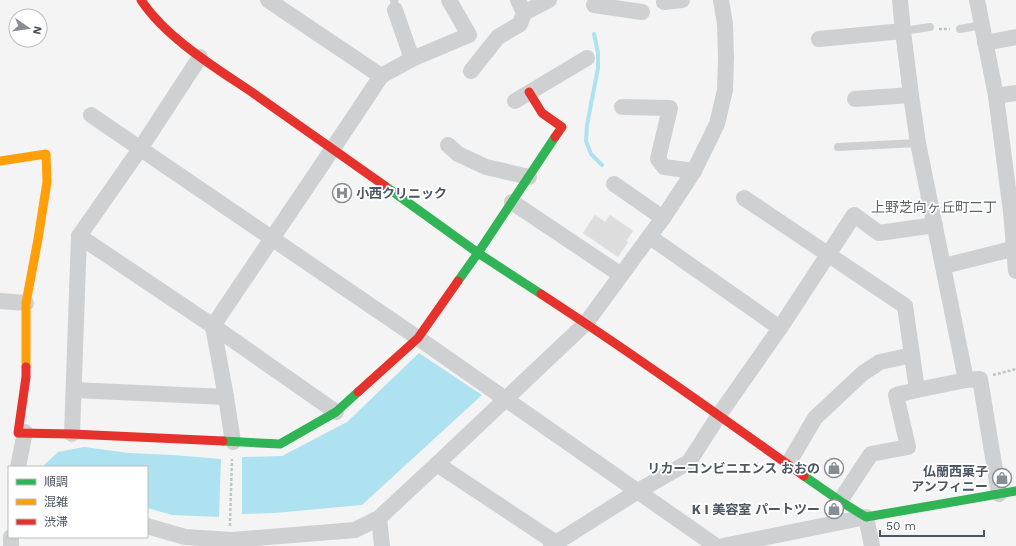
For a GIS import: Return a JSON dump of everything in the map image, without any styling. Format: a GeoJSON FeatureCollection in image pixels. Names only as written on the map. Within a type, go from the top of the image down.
{"type":"FeatureCollection","features":[{"type":"Feature","properties":{"kind":"street"},"geometry":{"type":"LineString","coordinates":[[141,0],[166,29],[200,58],[333,149],[478,253],[586,323],[866,517],[872,546]]}},
{"type":"Feature","properties":{"kind":"street"},"geometry":{"type":"LineString","coordinates":[[268,0],[381,76]]}},
{"type":"Feature","properties":{"kind":"street"},"geometry":{"type":"LineString","coordinates":[[449,0],[468,34],[484,55]]}},
{"type":"Feature","properties":{"kind":"street"},"geometry":{"type":"LineString","coordinates":[[472,71],[498,37],[520,24],[521,6],[549,0]]}},
{"type":"Feature","properties":{"kind":"street"},"geometry":{"type":"LineString","coordinates":[[664,2],[682,0]]}},
{"type":"Feature","properties":{"kind":"street"},"geometry":{"type":"LineString","coordinates":[[148,526],[185,537],[232,543],[355,530],[379,518],[586,323],[663,218],[694,171],[717,124],[725,90],[726,38],[721,0]]}},
{"type":"Feature","properties":{"kind":"street"},"geometry":{"type":"LineString","coordinates":[[900,0],[910,95],[918,143],[944,266],[973,379],[999,494]]}},
{"type":"Feature","properties":{"kind":"street"},"geometry":{"type":"LineString","coordinates":[[977,0],[996,96],[1009,148],[1014,212],[1016,271]]}},
{"type":"Feature","properties":{"kind":"street"},"geometry":{"type":"LineString","coordinates":[[395,5],[412,60]]}},
{"type":"Feature","properties":{"kind":"street"},"geometry":{"type":"LineString","coordinates":[[594,8],[642,12]]}},
{"type":"Feature","properties":{"kind":"street"},"geometry":{"type":"LineString","coordinates":[[819,40],[903,31]]}},
{"type":"Feature","properties":{"kind":"street"},"geometry":{"type":"LineString","coordinates":[[232,442],[226,397],[213,326],[381,76],[468,34]]}},
{"type":"Feature","properties":{"kind":"street"},"geometry":{"type":"LineString","coordinates":[[985,43],[1016,37]]}},
{"type":"Feature","properties":{"kind":"street"},"geometry":{"type":"LineString","coordinates":[[72,434],[79,236],[140,149],[200,58]]}},
{"type":"Feature","properties":{"kind":"street"},"geometry":{"type":"LineString","coordinates":[[514,102],[587,58]]}},
{"type":"Feature","properties":{"kind":"street"},"geometry":{"type":"LineString","coordinates":[[21,433],[280,444],[336,412],[418,338],[478,253],[562,127],[542,113],[529,92]]}},
{"type":"Feature","properties":{"kind":"street"},"geometry":{"type":"LineString","coordinates":[[996,96],[1016,93]]}},
{"type":"Feature","properties":{"kind":"street"},"geometry":{"type":"LineString","coordinates":[[855,100],[910,95]]}},
{"type":"Feature","properties":{"kind":"street"},"geometry":{"type":"LineString","coordinates":[[622,107],[670,108],[658,159],[664,167],[694,171]]}},
{"type":"Feature","properties":{"kind":"street"},"geometry":{"type":"LineString","coordinates":[[91,115],[507,399],[716,546]]}},
{"type":"Feature","properties":{"kind":"street"},"geometry":{"type":"LineString","coordinates":[[448,145],[458,154],[486,167],[529,177]]}},
{"type":"Feature","properties":{"kind":"street"},"geometry":{"type":"LineString","coordinates":[[0,161],[46,154],[47,182],[26,303],[26,377],[18,466]]}},
{"type":"Feature","properties":{"kind":"street"},"geometry":{"type":"LineString","coordinates":[[614,184],[663,218]]}},
{"type":"Feature","properties":{"kind":"street"},"geometry":{"type":"LineString","coordinates":[[744,198],[905,306],[916,390]]}},
{"type":"Feature","properties":{"kind":"street"},"geometry":{"type":"LineString","coordinates":[[512,202],[623,272]]}},
{"type":"Feature","properties":{"kind":"street"},"geometry":{"type":"LineString","coordinates":[[437,464],[553,544],[638,491],[689,462],[719,415],[780,328],[854,215],[879,233],[935,225]]}},
{"type":"Feature","properties":{"kind":"street"},"geometry":{"type":"LineString","coordinates":[[79,236],[213,326],[336,412]]}},
{"type":"Feature","properties":{"kind":"street"},"geometry":{"type":"LineString","coordinates":[[650,237],[780,328]]}},
{"type":"Feature","properties":{"kind":"street"},"geometry":{"type":"LineString","coordinates":[[944,266],[1015,248]]}},
{"type":"Feature","properties":{"kind":"street"},"geometry":{"type":"LineString","coordinates":[[0,301],[26,303]]}},
{"type":"Feature","properties":{"kind":"street"},"geometry":{"type":"LineString","coordinates":[[788,464],[815,418],[863,373],[880,362],[912,355]]}},
{"type":"Feature","properties":{"kind":"street"},"geometry":{"type":"LineString","coordinates":[[840,500],[871,454],[908,447],[896,395],[973,379]]}},
{"type":"Feature","properties":{"kind":"street"},"geometry":{"type":"LineString","coordinates":[[74,390],[226,397]]}},
{"type":"Feature","properties":{"kind":"street"},"geometry":{"type":"LineString","coordinates":[[723,546],[866,517],[1016,491]]}},
{"type":"Feature","properties":{"kind":"street"},"geometry":{"type":"LineString","coordinates":[[379,518],[382,546]]}},
{"type":"Feature","properties":{"kind":"lane"},"geometry":{"type":"LineString","coordinates":[[960,29],[982,25]]}},
{"type":"Feature","properties":{"kind":"lane"},"geometry":{"type":"LineString","coordinates":[[903,31],[930,27]]}},
{"type":"Feature","properties":{"kind":"lane"},"geometry":{"type":"LineString","coordinates":[[838,147],[918,143]]}},
{"type":"Feature","properties":{"kind":"lane"},"geometry":{"type":"LineString","coordinates":[[572,234],[623,272]]}},
{"type":"Feature","properties":{"kind":"path"},"geometry":{"type":"LineString","coordinates":[[930,27],[934,30],[960,29]]}},
{"type":"Feature","properties":{"kind":"path"},"geometry":{"type":"LineString","coordinates":[[973,379],[1016,369]]}},
{"type":"Feature","properties":{"kind":"path"},"geometry":{"type":"LineString","coordinates":[[232,459],[230,521],[232,543]]}},
{"type":"Feature","properties":{"kind":"water"},"geometry":{"type":"Polygon","coordinates":[[[419,353],[482,395],[362,505],[275,513],[242,514],[242,457],[282,456],[347,422],[419,353]]]}},
{"type":"Feature","properties":{"kind":"water"},"geometry":{"type":"Polygon","coordinates":[[[84,447],[129,453],[221,459],[219,517],[172,515],[148,508],[148,466],[44,466],[58,452],[84,447]]]}},
{"type":"Feature","properties":{"kind":"building"},"geometry":{"type":"Polygon","coordinates":[[[595,215],[605,222],[610,215],[633,231],[618,257],[583,233],[595,215]]]}},
{"type":"Feature","properties":{"kind":"waterway"},"geometry":{"type":"LineString","coordinates":[[594,34],[598,53],[598,68],[587,125],[586,141],[591,154],[602,165]]}},
{"type":"Feature","properties":{"kind":"traffic: fast"},"geometry":{"type":"LineString","coordinates":[[458,281],[555,137]]}},
{"type":"Feature","properties":{"kind":"traffic: fast"},"geometry":{"type":"LineString","coordinates":[[385,186],[478,253],[541,294]]}},
{"type":"Feature","properties":{"kind":"traffic: fast"},"geometry":{"type":"LineString","coordinates":[[223,441],[280,444],[336,412],[358,392]]}},
{"type":"Feature","properties":{"kind":"traffic: fast"},"geometry":{"type":"LineString","coordinates":[[804,476],[866,517],[1016,491]]}},
{"type":"Feature","properties":{"kind":"traffic: slow"},"geometry":{"type":"LineString","coordinates":[[0,161],[46,154],[47,182],[26,303],[26,367]]}},
{"type":"Feature","properties":{"kind":"traffic: jam"},"geometry":{"type":"LineString","coordinates":[[141,0],[151,14],[178,40],[192,51],[385,186]]}},
{"type":"Feature","properties":{"kind":"traffic: jam"},"geometry":{"type":"LineString","coordinates":[[529,92],[542,113],[562,127],[555,137]]}},
{"type":"Feature","properties":{"kind":"traffic: jam"},"geometry":{"type":"LineString","coordinates":[[358,392],[418,338],[458,281]]}},
{"type":"Feature","properties":{"kind":"traffic: jam"},"geometry":{"type":"LineString","coordinates":[[541,294],[706,406],[804,476]]}},
{"type":"Feature","properties":{"kind":"traffic: jam"},"geometry":{"type":"LineString","coordinates":[[26,367],[26,377],[18,433],[223,441]]}},
{"type":"Feature","properties":{"kind":"place","name":"小西クリニック"},"geometry":{"type":"Point","coordinates":[342,193]}},
{"type":"Feature","properties":{"kind":"place","name":"リカーコンビニエンス おおの"},"geometry":{"type":"Point","coordinates":[834,468]}},
{"type":"Feature","properties":{"kind":"place","name":"仏蘭西菓子 アンフィニー"},"geometry":{"type":"Point","coordinates":[1002,478]}},
{"type":"Feature","properties":{"kind":"place","name":"K I 美容室 パートツー"},"geometry":{"type":"Point","coordinates":[834,509]}},
{"type":"Feature","properties":{"kind":"district","name":"上野芝向ヶ丘町二丁"},"geometry":{"type":"Point","coordinates":[934,207]}}]}
